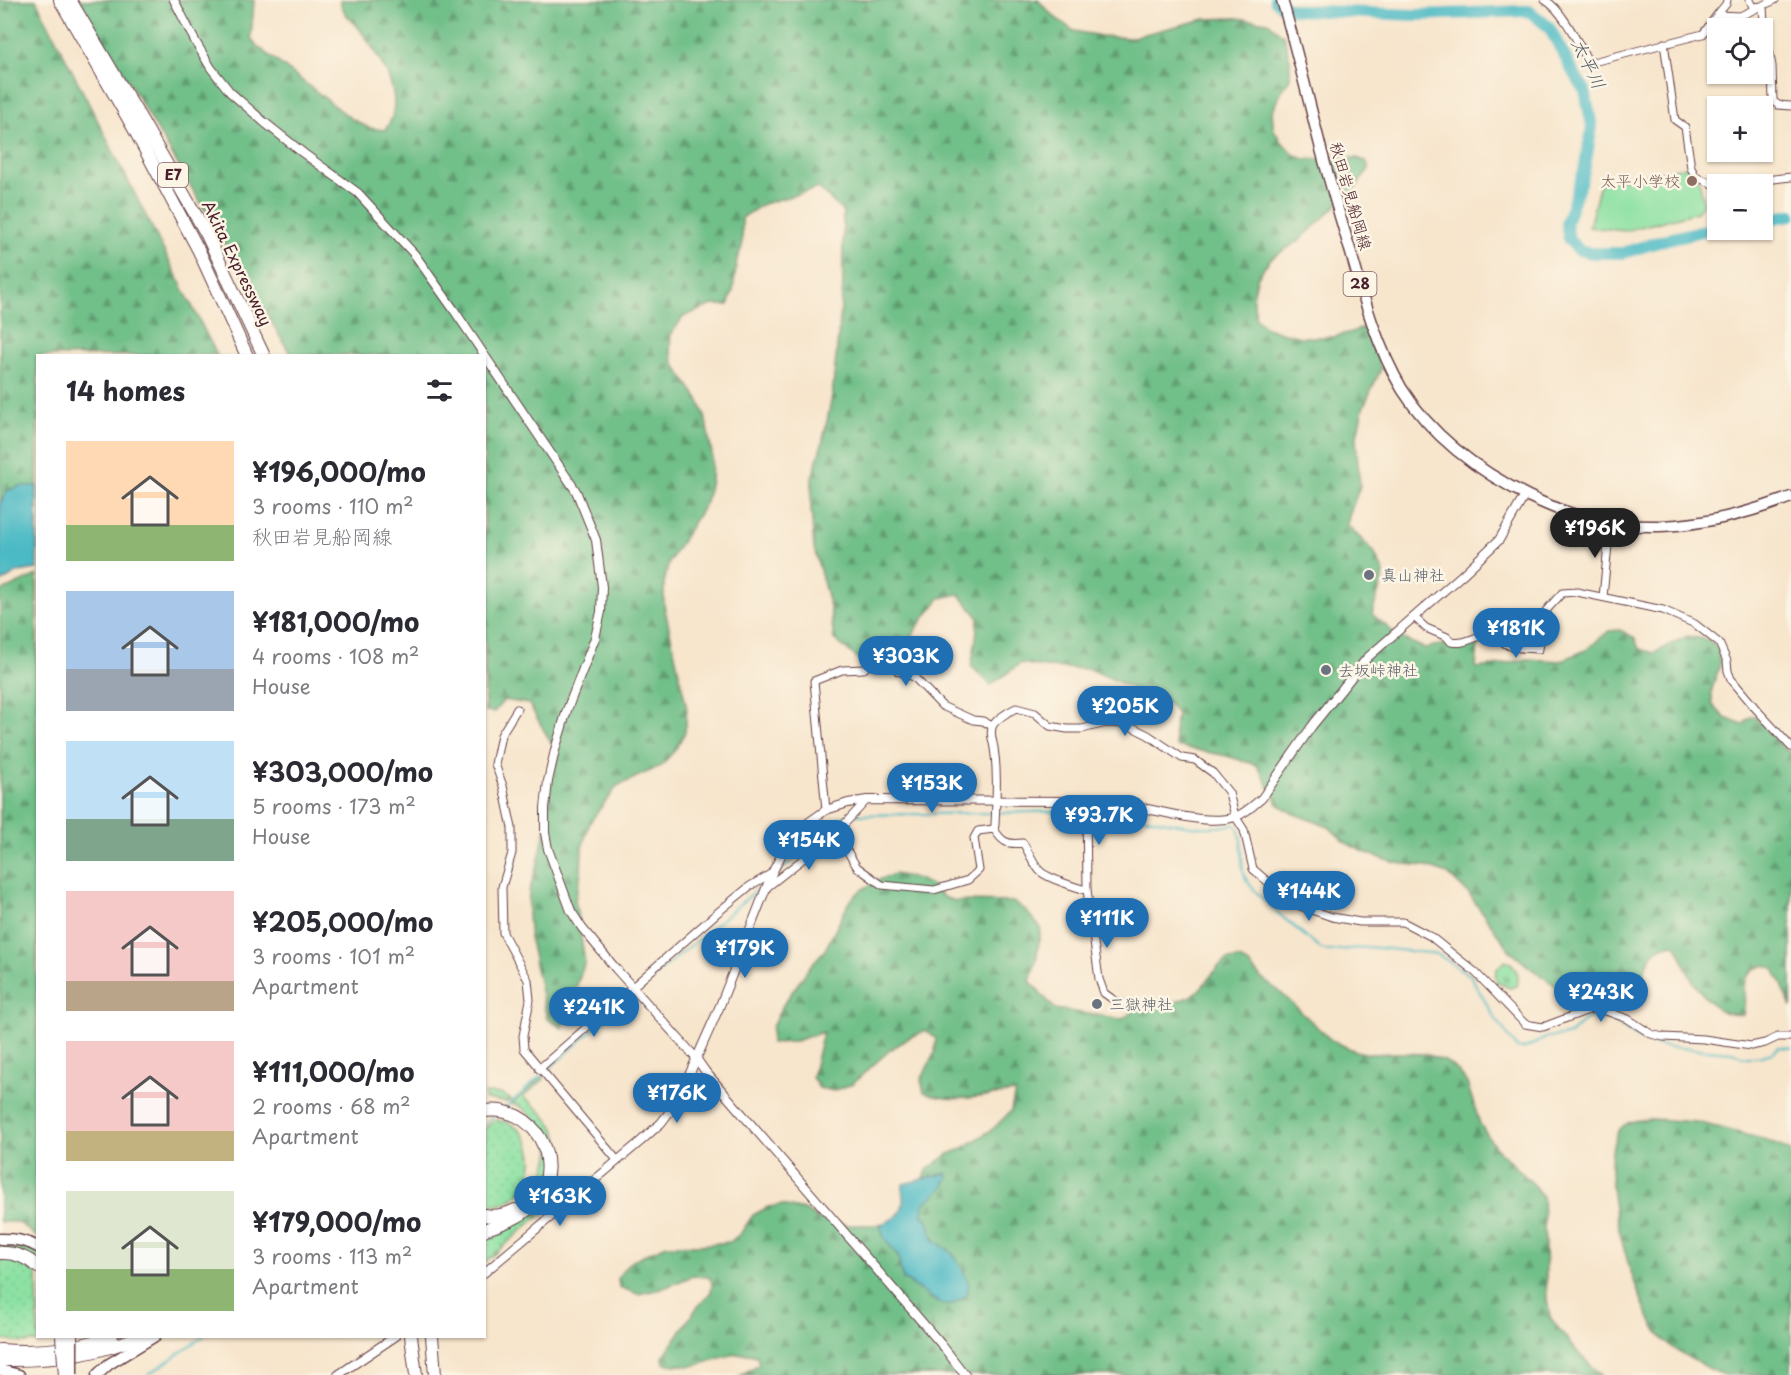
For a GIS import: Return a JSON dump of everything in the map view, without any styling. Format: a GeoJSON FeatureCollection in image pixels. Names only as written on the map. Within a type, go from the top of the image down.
{"type":"FeatureCollection","features":[{"type":"Feature","properties":{"kind":"highway","name":"Akita Expressway"},"geometry":{"type":"LineString","coordinates":[[60,0],[132,125],[199,250],[246,354]]}},
{"type":"Feature","properties":{"kind":"highway","name":"Akita Expressway"},"geometry":{"type":"LineString","coordinates":[[70,0],[206,233],[263,354]]}},
{"type":"Feature","properties":{"kind":"highway"},"geometry":{"type":"LineString","coordinates":[[486,1110],[515,1114],[531,1126],[541,1139],[547,1164],[544,1185],[537,1199],[528,1209],[512,1220],[486,1229]]}},
{"type":"Feature","properties":{"kind":"highway"},"geometry":{"type":"LineString","coordinates":[[486,1117],[499,1116],[512,1120],[524,1128],[534,1140],[539,1155],[539,1174],[532,1194],[520,1207],[507,1214],[486,1215]]}},
{"type":"Feature","properties":{"kind":"highway"},"geometry":{"type":"LineString","coordinates":[[0,1253],[12,1252],[36,1265]]}},
{"type":"Feature","properties":{"kind":"highway"},"geometry":{"type":"LineString","coordinates":[[62,1338],[65,1375]]}},
{"type":"Feature","properties":{"kind":"highway"},"geometry":{"type":"LineString","coordinates":[[0,1350],[58,1349],[104,1338]]}},
{"type":"Feature","properties":{"kind":"highway"},"geometry":{"type":"LineString","coordinates":[[0,1360],[58,1358],[91,1352],[134,1338]]}},
{"type":"Feature","properties":{"kind":"highway"},"geometry":{"type":"LineString","coordinates":[[411,1338],[416,1375]]}},
{"type":"Feature","properties":{"kind":"highway"},"geometry":{"type":"LineString","coordinates":[[422,1375],[429,1338]]}},
{"type":"Feature","properties":{"kind":"highway"},"geometry":{"type":"LineString","coordinates":[[429,1338],[435,1375]]}},
{"type":"Feature","properties":{"kind":"highway"},"geometry":{"type":"LineString","coordinates":[[0,1342],[58,1349]]}},
{"type":"Feature","properties":{"kind":"main road","name":"秋田岩見船岡線"},"geometry":{"type":"LineString","coordinates":[[1282,0],[1323,155],[1371,321],[1402,389],[1437,432],[1478,467],[1525,495],[1557,509],[1610,524],[1659,527],[1725,519],[1791,497]]}},
{"type":"Feature","properties":{"kind":"main road"},"geometry":{"type":"LineString","coordinates":[[0,1239],[14,1239],[36,1246]]}},
{"type":"Feature","properties":{"kind":"main road"},"geometry":{"type":"LineString","coordinates":[[72,1338],[72,1375]]}},
{"type":"Feature","properties":{"kind":"main road"},"geometry":{"type":"LineString","coordinates":[[98,1374],[109,1364],[152,1338]]}},
{"type":"Feature","properties":{"kind":"main road"},"geometry":{"type":"LineString","coordinates":[[0,1370],[19,1375]]}},
{"type":"Feature","properties":{"kind":"street"},"geometry":{"type":"LineString","coordinates":[[174,0],[206,59],[230,92],[282,136],[358,193],[415,255],[484,354]]}},
{"type":"Feature","properties":{"kind":"street"},"geometry":{"type":"LineString","coordinates":[[1545,0],[1564,20],[1589,63],[1703,34],[1727,0]]}},
{"type":"Feature","properties":{"kind":"street"},"geometry":{"type":"LineString","coordinates":[[1750,0],[1754,7],[1763,6]]}},
{"type":"Feature","properties":{"kind":"street"},"geometry":{"type":"LineString","coordinates":[[1718,15],[1740,16],[1774,0]]}},
{"type":"Feature","properties":{"kind":"street"},"geometry":{"type":"LineString","coordinates":[[1763,6],[1772,66],[1773,101],[1778,105],[1791,106]]}},
{"type":"Feature","properties":{"kind":"street"},"geometry":{"type":"LineString","coordinates":[[1664,44],[1675,120],[1685,127],[1691,168],[1696,177],[1707,182]]}},
{"type":"Feature","properties":{"kind":"street"},"geometry":{"type":"LineString","coordinates":[[1773,179],[1791,177]]}},
{"type":"Feature","properties":{"kind":"street"},"geometry":{"type":"LineString","coordinates":[[486,357],[576,491],[596,540],[603,587],[601,612],[595,638],[567,710],[555,750],[548,780],[545,808],[545,833],[548,849],[571,911],[582,928],[632,988],[696,1058],[965,1375]]}},
{"type":"Feature","properties":{"kind":"street"},"geometry":{"type":"LineString","coordinates":[[486,1271],[661,1123],[677,1102],[719,1008],[772,873],[787,844],[809,822],[826,810],[867,800],[996,803],[1111,802],[1190,817],[1225,819],[1235,816],[1252,807],[1262,798],[1312,726],[1367,658],[1499,540],[1525,495]]}},
{"type":"Feature","properties":{"kind":"street"},"geometry":{"type":"LineString","coordinates":[[1603,597],[1610,524]]}},
{"type":"Feature","properties":{"kind":"street"},"geometry":{"type":"LineString","coordinates":[[1414,617],[1426,628],[1447,637],[1451,642],[1462,644],[1477,637],[1489,635],[1497,636],[1508,646],[1539,649],[1540,620],[1562,593],[1577,592],[1663,610],[1695,624],[1719,643],[1727,661],[1731,679],[1791,747]]}},
{"type":"Feature","properties":{"kind":"street"},"geometry":{"type":"LineString","coordinates":[[826,810],[814,681],[842,670],[864,669],[874,660],[890,660],[898,671],[914,677],[942,706],[992,726]]}},
{"type":"Feature","properties":{"kind":"street"},"geometry":{"type":"LineString","coordinates":[[1087,890],[1043,874],[1023,843],[1012,844],[1001,840],[994,829],[996,803],[992,726],[1016,708],[1035,713],[1050,726],[1067,729],[1082,729],[1106,723],[1126,724],[1148,735],[1182,758],[1195,760],[1213,773],[1229,793],[1235,816],[1244,830],[1253,869],[1282,894],[1300,906],[1332,917],[1360,922],[1409,924],[1430,936],[1475,972],[1525,1024],[1543,1027],[1591,1009],[1606,1011],[1628,1019],[1651,1034],[1663,1036],[1751,1046],[1778,1037],[1791,1037]]}},
{"type":"Feature","properties":{"kind":"street"},"geometry":{"type":"LineString","coordinates":[[517,710],[501,735],[495,764],[503,786],[512,828],[512,854],[502,887],[503,933],[528,980],[530,1000],[523,1036],[524,1049],[617,1160]]}},
{"type":"Feature","properties":{"kind":"street"},"geometry":{"type":"LineString","coordinates":[[766,888],[837,833],[867,800]]}},
{"type":"Feature","properties":{"kind":"street"},"geometry":{"type":"LineString","coordinates":[[1086,801],[1087,890],[1099,979],[1104,993],[1118,1003],[1134,1005]]}},
{"type":"Feature","properties":{"kind":"street"},"geometry":{"type":"LineString","coordinates":[[837,833],[857,867],[882,885],[934,890],[968,880],[979,870],[974,838],[978,831],[994,829]]}},
{"type":"Feature","properties":{"kind":"street"},"geometry":{"type":"LineString","coordinates":[[539,1069],[717,913],[750,886],[772,873]]}},
{"type":"Feature","properties":{"kind":"street"},"geometry":{"type":"LineString","coordinates":[[338,1375],[393,1338]]}},
{"type":"Feature","properties":{"kind":"green space"},"geometry":{"type":"Polygon","coordinates":[[[0,0],[36,0],[216,354],[36,354],[36,527],[0,553],[0,0]]]}},
{"type":"Feature","properties":{"kind":"green space"},"geometry":{"type":"Polygon","coordinates":[[[80,0],[254,0],[251,38],[257,46],[352,119],[369,128],[385,130],[392,118],[394,105],[389,79],[361,31],[345,13],[340,0],[1038,0],[1052,15],[1074,31],[1129,38],[1205,19],[1237,18],[1268,22],[1284,36],[1290,60],[1290,78],[1279,95],[1272,113],[1274,130],[1282,142],[1293,154],[1304,159],[1357,158],[1366,161],[1369,169],[1357,186],[1300,240],[1270,259],[1257,278],[1253,297],[1256,319],[1269,329],[1300,337],[1334,337],[1364,328],[1373,342],[1381,369],[1363,408],[1356,440],[1360,486],[1347,525],[1374,552],[1384,573],[1372,614],[1399,637],[1424,648],[1445,644],[1462,648],[1478,645],[1476,668],[1527,659],[1560,661],[1586,650],[1609,631],[1620,630],[1635,638],[1639,649],[1654,653],[1687,636],[1709,640],[1718,649],[1720,665],[1712,689],[1712,704],[1725,718],[1743,725],[1754,716],[1783,748],[1791,753],[1791,1007],[1773,968],[1764,965],[1754,970],[1745,980],[1743,1015],[1729,1014],[1719,1009],[1702,994],[1693,981],[1675,944],[1664,946],[1651,956],[1637,988],[1629,1000],[1617,1008],[1598,1006],[1575,999],[1511,952],[1469,894],[1448,874],[1425,866],[1395,863],[1364,852],[1346,843],[1329,827],[1292,813],[1278,804],[1257,765],[1227,756],[1176,746],[1174,732],[1177,714],[1168,703],[1148,699],[1136,690],[1090,669],[1044,667],[1021,663],[991,685],[971,666],[978,617],[959,594],[940,598],[917,627],[907,648],[896,657],[878,656],[862,662],[834,639],[830,607],[814,548],[811,507],[812,478],[832,397],[843,286],[843,212],[819,188],[763,204],[742,218],[742,247],[737,259],[733,291],[728,305],[713,305],[683,317],[671,334],[670,349],[674,364],[698,399],[705,416],[712,454],[711,480],[706,502],[669,562],[664,583],[664,605],[687,709],[685,732],[675,750],[661,766],[617,786],[590,822],[582,848],[581,873],[575,900],[585,962],[562,1028],[547,1019],[530,940],[528,915],[529,892],[547,824],[550,783],[559,757],[529,704],[504,700],[494,712],[486,711],[486,354],[290,354],[80,0]]]}},
{"type":"Feature","properties":{"kind":"green space"},"geometry":{"type":"Polygon","coordinates":[[[1689,166],[1700,183],[1703,203],[1697,212],[1625,231],[1589,227],[1600,184],[1689,166]]]}},
{"type":"Feature","properties":{"kind":"green space"},"geometry":{"type":"Polygon","coordinates":[[[36,575],[36,1236],[18,1222],[0,1222],[0,592],[36,575]]]}},
{"type":"Feature","properties":{"kind":"green space"},"geometry":{"type":"Polygon","coordinates":[[[894,874],[915,878],[931,885],[943,897],[955,901],[1013,902],[1025,910],[1041,928],[1036,961],[1030,981],[1055,1009],[1122,1019],[1150,1000],[1175,1002],[1189,997],[1200,989],[1218,967],[1227,960],[1240,959],[1279,991],[1331,1040],[1355,1051],[1370,1054],[1425,1054],[1445,1061],[1458,1071],[1467,1083],[1480,1124],[1495,1147],[1543,1197],[1547,1300],[1550,1317],[1580,1355],[1601,1375],[741,1375],[759,1364],[757,1356],[734,1354],[693,1366],[664,1363],[663,1357],[696,1309],[711,1292],[712,1283],[709,1277],[693,1276],[661,1289],[638,1294],[619,1287],[618,1277],[629,1263],[667,1245],[730,1242],[741,1233],[753,1215],[768,1207],[782,1205],[804,1210],[819,1219],[849,1225],[876,1225],[891,1221],[907,1208],[928,1169],[993,1129],[1011,1111],[1015,1092],[957,1099],[934,1096],[924,1092],[921,1080],[935,1052],[936,1039],[925,1031],[910,1037],[890,1050],[852,1084],[834,1091],[819,1088],[812,1077],[823,1032],[792,1042],[771,1043],[772,1027],[783,1005],[811,965],[825,950],[850,901],[861,890],[894,874]]]}},
{"type":"Feature","properties":{"kind":"green space"},"geometry":{"type":"Polygon","coordinates":[[[1505,961],[1511,963],[1516,971],[1517,986],[1510,988],[1498,983],[1495,976],[1498,967],[1505,961]]]}},
{"type":"Feature","properties":{"kind":"green space"},"geometry":{"type":"Polygon","coordinates":[[[542,1077],[544,1079],[523,1097],[544,1114],[557,1133],[562,1155],[560,1181],[569,1190],[486,1261],[486,1233],[533,1208],[551,1151],[545,1132],[532,1116],[520,1106],[512,1104],[542,1077]]]}},
{"type":"Feature","properties":{"kind":"green space"},"geometry":{"type":"Polygon","coordinates":[[[486,1093],[502,1094],[511,1100],[507,1102],[486,1099],[486,1093]]]}},
{"type":"Feature","properties":{"kind":"green space"},"geometry":{"type":"Polygon","coordinates":[[[1651,1119],[1697,1122],[1766,1140],[1791,1151],[1791,1374],[1726,1375],[1720,1373],[1671,1346],[1654,1326],[1642,1301],[1621,1237],[1614,1203],[1611,1171],[1613,1146],[1621,1128],[1631,1122],[1651,1119]]]}},
{"type":"Feature","properties":{"kind":"green space"},"geometry":{"type":"Polygon","coordinates":[[[495,1120],[513,1125],[525,1136],[531,1151],[532,1167],[527,1182],[517,1195],[503,1204],[486,1205],[486,1127],[495,1120]]]}},
{"type":"Feature","properties":{"kind":"green space"},"geometry":{"type":"Polygon","coordinates":[[[0,1242],[19,1243],[36,1250],[36,1262],[0,1249],[0,1242]]]}},
{"type":"Feature","properties":{"kind":"green space"},"geometry":{"type":"Polygon","coordinates":[[[0,1256],[20,1259],[36,1272],[36,1338],[59,1338],[60,1340],[23,1343],[0,1339],[0,1256]]]}},
{"type":"Feature","properties":{"kind":"water"},"geometry":{"type":"Polygon","coordinates":[[[20,486],[36,486],[36,569],[18,572],[0,583],[0,503],[7,491],[20,486]]]}},
{"type":"Feature","properties":{"kind":"water"},"geometry":{"type":"Polygon","coordinates":[[[947,1173],[948,1177],[943,1187],[924,1204],[923,1216],[927,1218],[934,1240],[951,1252],[961,1266],[969,1284],[967,1295],[950,1305],[940,1303],[903,1279],[898,1256],[884,1238],[880,1225],[899,1214],[903,1205],[903,1184],[947,1173]]]}},
{"type":"Feature","properties":{"kind":"waterway","name":"太平川"},"geometry":{"type":"LineString","coordinates":[[1275,0],[1282,6],[1297,10],[1415,15],[1529,11],[1549,27],[1585,90],[1592,127],[1584,171],[1566,223],[1569,240],[1579,250],[1592,253],[1623,253],[1707,230]]}},
{"type":"Feature","properties":{"kind":"waterway","name":"太平川"},"geometry":{"type":"LineString","coordinates":[[1773,218],[1791,215]]}},
{"type":"Feature","properties":{"kind":"waterway"},"geometry":{"type":"LineString","coordinates":[[998,813],[1109,812],[1193,826],[1221,827],[1235,824],[1240,836],[1244,874],[1248,882],[1266,902],[1321,949],[1329,951],[1369,947],[1437,954],[1470,975],[1493,1015],[1517,1048],[1523,1049],[1548,1037],[1570,1034],[1591,1017],[1606,1018],[1644,1041],[1669,1047],[1732,1052],[1743,1057],[1758,1057],[1772,1053],[1778,1047],[1791,1048]]}},
{"type":"Feature","properties":{"kind":"waterway"},"geometry":{"type":"LineString","coordinates":[[854,815],[993,813]]}},
{"type":"Feature","properties":{"kind":"waterway"},"geometry":{"type":"LineString","coordinates":[[775,875],[812,844],[833,822],[849,816]]}},
{"type":"Feature","properties":{"kind":"waterway"},"geometry":{"type":"LineString","coordinates":[[505,1108],[632,995],[764,884]]}},
{"type":"Feature","properties":{"kind":"waterway"},"geometry":{"type":"LineString","coordinates":[[486,1122],[493,1117]]}},
{"type":"Feature","properties":{"kind":"waterway"},"geometry":{"type":"LineString","coordinates":[[148,1375],[201,1338]]}},
{"type":"Feature","properties":{"kind":"place","name":"太平小学校"},"geometry":{"type":"Point","coordinates":[1692,181]}},
{"type":"Feature","properties":{"kind":"place","name":"真山神社"},"geometry":{"type":"Point","coordinates":[1369,575]}},
{"type":"Feature","properties":{"kind":"place","name":"去坂峠神社"},"geometry":{"type":"Point","coordinates":[1326,670]}},
{"type":"Feature","properties":{"kind":"place","name":"三獄神社"},"geometry":{"type":"Point","coordinates":[1097,1004]}}]}
